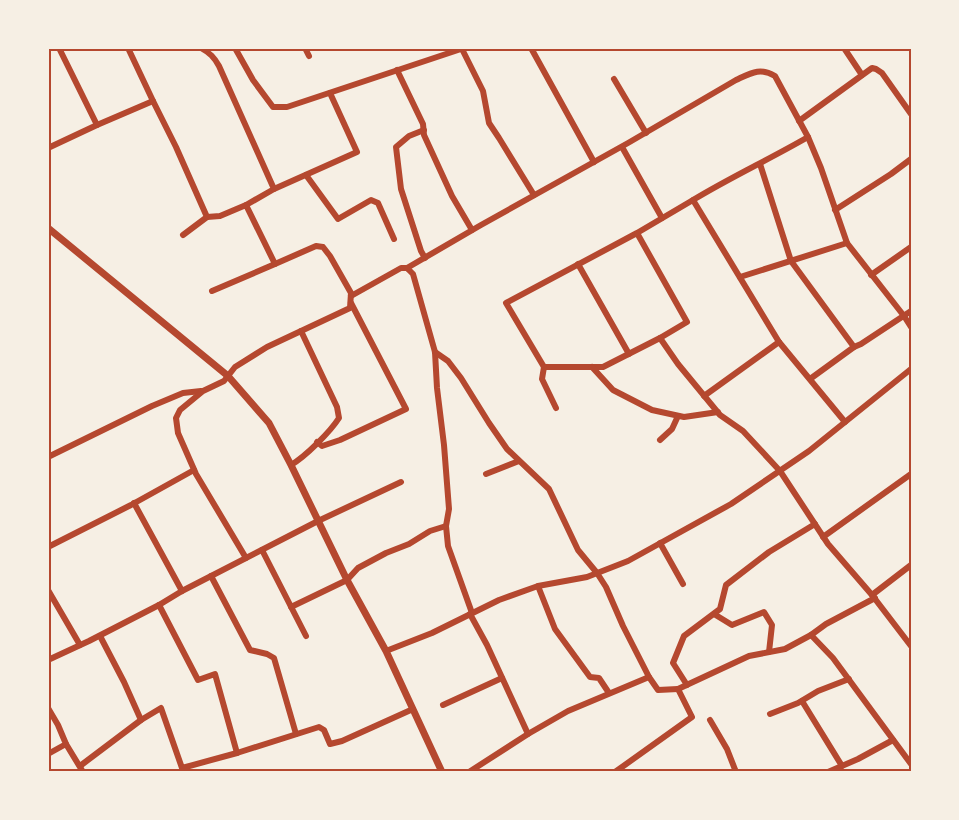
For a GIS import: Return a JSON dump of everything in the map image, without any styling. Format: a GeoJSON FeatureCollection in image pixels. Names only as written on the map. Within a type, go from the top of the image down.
{"type":"FeatureCollection","features":[{"type":"Feature","properties":{"kind":"street"},"geometry":{"type":"LineString","coordinates":[[59,48],[97,124]]}},
{"type":"Feature","properties":{"kind":"street"},"geometry":{"type":"LineString","coordinates":[[128,48],[207,217]]}},
{"type":"Feature","properties":{"kind":"street"},"geometry":{"type":"LineString","coordinates":[[201,48],[209,52],[219,66],[274,189]]}},
{"type":"Feature","properties":{"kind":"street"},"geometry":{"type":"LineString","coordinates":[[235,48],[253,80],[273,107],[287,107],[463,48],[483,91],[489,123],[534,195]]}},
{"type":"Feature","properties":{"kind":"street"},"geometry":{"type":"LineString","coordinates":[[305,48],[309,56]]}},
{"type":"Feature","properties":{"kind":"street"},"geometry":{"type":"LineString","coordinates":[[531,48],[594,162]]}},
{"type":"Feature","properties":{"kind":"street"},"geometry":{"type":"LineString","coordinates":[[844,48],[862,75]]}},
{"type":"Feature","properties":{"kind":"street"},"geometry":{"type":"LineString","coordinates":[[799,121],[872,68],[882,74],[911,114]]}},
{"type":"Feature","properties":{"kind":"street"},"geometry":{"type":"LineString","coordinates":[[397,70],[423,124],[424,135],[452,196],[472,230]]}},
{"type":"Feature","properties":{"kind":"street"},"geometry":{"type":"LineString","coordinates":[[351,299],[401,268],[407,268],[736,80],[754,71],[767,71],[775,76],[808,137],[847,243],[911,327]]}},
{"type":"Feature","properties":{"kind":"street"},"geometry":{"type":"LineString","coordinates":[[614,79],[646,133]]}},
{"type":"Feature","properties":{"kind":"street"},"geometry":{"type":"LineString","coordinates":[[183,235],[207,217],[220,216],[357,152],[330,93]]}},
{"type":"Feature","properties":{"kind":"street"},"geometry":{"type":"LineString","coordinates":[[48,148],[97,124],[153,101]]}},
{"type":"Feature","properties":{"kind":"street"},"geometry":{"type":"LineString","coordinates":[[424,130],[409,136],[396,147],[401,189],[424,258]]}},
{"type":"Feature","properties":{"kind":"street"},"geometry":{"type":"LineString","coordinates":[[556,408],[542,380],[544,367],[506,303],[808,137]]}},
{"type":"Feature","properties":{"kind":"street"},"geometry":{"type":"LineString","coordinates":[[622,147],[662,218]]}},
{"type":"Feature","properties":{"kind":"street"},"geometry":{"type":"LineString","coordinates":[[835,210],[911,159]]}},
{"type":"Feature","properties":{"kind":"street"},"geometry":{"type":"LineString","coordinates":[[760,164],[791,261],[854,347]]}},
{"type":"Feature","properties":{"kind":"street"},"geometry":{"type":"LineString","coordinates":[[306,175],[338,219],[371,200],[378,203],[394,239]]}},
{"type":"Feature","properties":{"kind":"street"},"geometry":{"type":"LineString","coordinates":[[693,200],[779,342],[845,422]]}},
{"type":"Feature","properties":{"kind":"street"},"geometry":{"type":"LineString","coordinates":[[246,204],[275,264]]}},
{"type":"Feature","properties":{"kind":"street"},"geometry":{"type":"LineString","coordinates":[[48,228],[228,376],[269,423],[347,580],[386,651],[442,772]]}},
{"type":"Feature","properties":{"kind":"street"},"geometry":{"type":"LineString","coordinates":[[544,367],[603,368],[687,322],[636,233]]}},
{"type":"Feature","properties":{"kind":"street"},"geometry":{"type":"LineString","coordinates":[[740,277],[847,243]]}},
{"type":"Feature","properties":{"kind":"street"},"geometry":{"type":"LineString","coordinates":[[212,291],[316,246],[322,247],[330,256],[351,293],[350,308],[267,347],[235,367],[224,381],[203,391],[180,410],[176,418],[178,433],[194,470],[246,558]]}},
{"type":"Feature","properties":{"kind":"street"},"geometry":{"type":"LineString","coordinates":[[871,275],[911,247]]}},
{"type":"Feature","properties":{"kind":"street"},"geometry":{"type":"LineString","coordinates":[[578,264],[629,354]]}},
{"type":"Feature","properties":{"kind":"street"},"geometry":{"type":"LineString","coordinates":[[407,268],[413,274],[435,352],[444,445],[448,546],[471,614],[528,734]]}},
{"type":"Feature","properties":{"kind":"street"},"geometry":{"type":"LineString","coordinates":[[317,442],[322,446],[340,441],[405,409],[351,299]]}},
{"type":"Feature","properties":{"kind":"street"},"geometry":{"type":"LineString","coordinates":[[810,379],[854,347],[911,311]]}},
{"type":"Feature","properties":{"kind":"street"},"geometry":{"type":"LineString","coordinates":[[291,465],[300,460],[339,418],[337,407],[301,331]]}},
{"type":"Feature","properties":{"kind":"street"},"geometry":{"type":"LineString","coordinates":[[660,338],[678,364],[718,412],[743,431],[780,471],[828,544],[873,596],[911,646]]}},
{"type":"Feature","properties":{"kind":"street"},"geometry":{"type":"LineString","coordinates":[[704,396],[779,342]]}},
{"type":"Feature","properties":{"kind":"street"},"geometry":{"type":"LineString","coordinates":[[435,352],[448,361],[461,378],[507,449],[549,489],[578,550],[606,587],[623,626],[658,690],[678,689],[743,658],[785,649],[873,596],[911,565]]}},
{"type":"Feature","properties":{"kind":"street"},"geometry":{"type":"LineString","coordinates":[[592,368],[613,390],[652,410],[684,417],[718,412]]}},
{"type":"Feature","properties":{"kind":"street"},"geometry":{"type":"LineString","coordinates":[[386,651],[432,633],[498,600],[538,586],[587,577],[628,561],[731,504],[780,471],[809,451],[911,369]]}},
{"type":"Feature","properties":{"kind":"street"},"geometry":{"type":"LineString","coordinates":[[48,457],[152,406],[183,393],[203,391]]}},
{"type":"Feature","properties":{"kind":"street"},"geometry":{"type":"LineString","coordinates":[[660,441],[672,429],[678,416]]}},
{"type":"Feature","properties":{"kind":"street"},"geometry":{"type":"LineString","coordinates":[[486,474],[519,461]]}},
{"type":"Feature","properties":{"kind":"street"},"geometry":{"type":"LineString","coordinates":[[48,547],[194,470]]}},
{"type":"Feature","properties":{"kind":"street"},"geometry":{"type":"LineString","coordinates":[[824,537],[911,474]]}},
{"type":"Feature","properties":{"kind":"street"},"geometry":{"type":"LineString","coordinates":[[48,660],[100,636],[318,521],[401,482]]}},
{"type":"Feature","properties":{"kind":"street"},"geometry":{"type":"LineString","coordinates":[[134,503],[182,591]]}},
{"type":"Feature","properties":{"kind":"street"},"geometry":{"type":"LineString","coordinates":[[687,685],[673,663],[684,636],[720,609],[726,585],[769,552],[815,524]]}},
{"type":"Feature","properties":{"kind":"street"},"geometry":{"type":"LineString","coordinates":[[291,607],[347,580],[358,568],[386,553],[430,531],[446,526]]}},
{"type":"Feature","properties":{"kind":"street"},"geometry":{"type":"LineString","coordinates":[[660,543],[683,584]]}},
{"type":"Feature","properties":{"kind":"street"},"geometry":{"type":"LineString","coordinates":[[262,550],[306,636]]}},
{"type":"Feature","properties":{"kind":"street"},"geometry":{"type":"LineString","coordinates":[[211,576],[250,650],[274,658],[296,734]]}},
{"type":"Feature","properties":{"kind":"street"},"geometry":{"type":"LineString","coordinates":[[538,586],[555,629],[590,677],[599,678],[609,693]]}},
{"type":"Feature","properties":{"kind":"street"},"geometry":{"type":"LineString","coordinates":[[48,590],[80,645]]}},
{"type":"Feature","properties":{"kind":"street"},"geometry":{"type":"LineString","coordinates":[[159,605],[198,680],[215,674],[237,753]]}},
{"type":"Feature","properties":{"kind":"street"},"geometry":{"type":"LineString","coordinates":[[714,614],[732,625],[764,612],[772,625],[769,652]]}},
{"type":"Feature","properties":{"kind":"street"},"geometry":{"type":"LineString","coordinates":[[811,635],[833,658],[911,764]]}},
{"type":"Feature","properties":{"kind":"street"},"geometry":{"type":"LineString","coordinates":[[100,636],[141,720]]}},
{"type":"Feature","properties":{"kind":"street"},"geometry":{"type":"LineString","coordinates":[[469,772],[478,770],[528,734],[568,711],[649,676]]}},
{"type":"Feature","properties":{"kind":"street"},"geometry":{"type":"LineString","coordinates":[[443,705],[502,678]]}},
{"type":"Feature","properties":{"kind":"street"},"geometry":{"type":"LineString","coordinates":[[770,714],[849,679]]}},
{"type":"Feature","properties":{"kind":"street"},"geometry":{"type":"LineString","coordinates":[[615,772],[692,717],[678,689]]}},
{"type":"Feature","properties":{"kind":"street"},"geometry":{"type":"LineString","coordinates":[[802,701],[842,766]]}},
{"type":"Feature","properties":{"kind":"street"},"geometry":{"type":"LineString","coordinates":[[48,708],[66,744],[82,769],[141,720],[161,708],[182,768],[319,727],[324,730],[330,744],[342,741],[413,709]]}},
{"type":"Feature","properties":{"kind":"street"},"geometry":{"type":"LineString","coordinates":[[710,720],[727,749],[736,772]]}},
{"type":"Feature","properties":{"kind":"street"},"geometry":{"type":"LineString","coordinates":[[828,772],[893,740]]}},
{"type":"Feature","properties":{"kind":"street"},"geometry":{"type":"LineString","coordinates":[[48,754],[66,744]]}}]}
